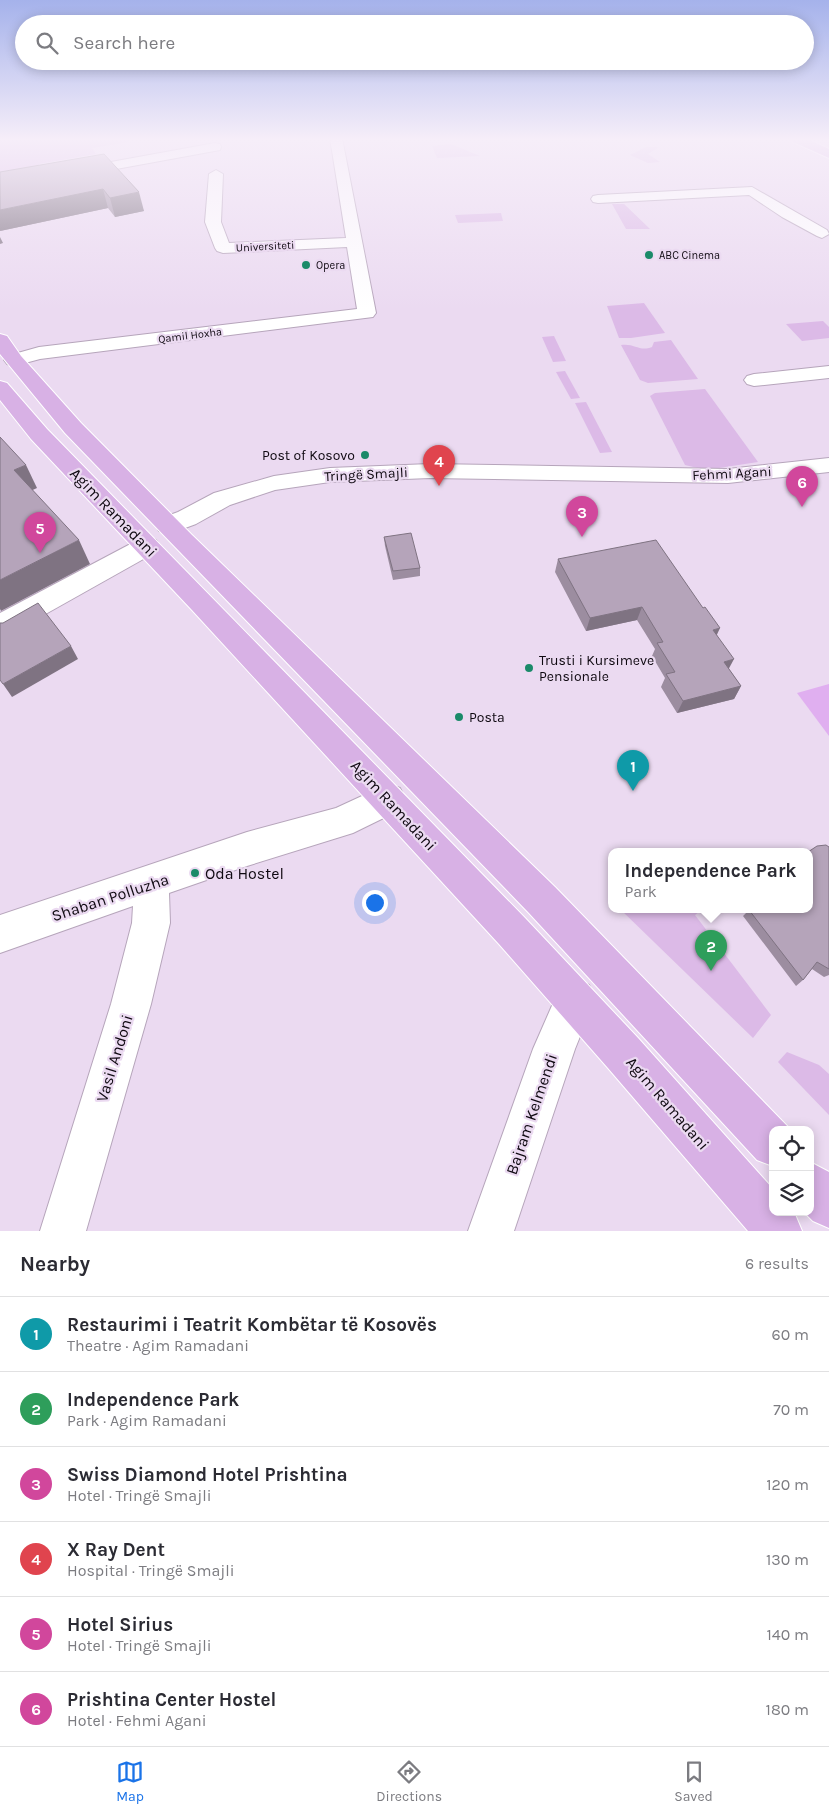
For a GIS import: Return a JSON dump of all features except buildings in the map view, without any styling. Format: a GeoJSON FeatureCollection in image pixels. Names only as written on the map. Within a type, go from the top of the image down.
{"type":"FeatureCollection","features":[{"type":"Feature","properties":{"kind":"main road","name":"Agim Ramadani"},"geometry":{"type":"LineString","coordinates":[[5,362],[23,415],[44,440],[157,535],[542,900],[769,1140]]}},
{"type":"Feature","properties":{"kind":"main road","name":"Agim Ramadani"},"geometry":{"type":"LineString","coordinates":[[5,362],[58,411],[157,535],[388,799],[575,999],[779,1231]]}},
{"type":"Feature","properties":{"kind":"main road"},"geometry":{"type":"LineString","coordinates":[[814,1188],[829,1205]]}},
{"type":"Feature","properties":{"kind":"street","name":"Universiteti"},"geometry":{"type":"LineString","coordinates":[[215,195],[213,222],[223,248],[354,242]]}},
{"type":"Feature","properties":{"kind":"street"},"geometry":{"type":"LineString","coordinates":[[346,195],[354,242]]}},
{"type":"Feature","properties":{"kind":"street"},"geometry":{"type":"LineString","coordinates":[[598,199],[660,195]]}},
{"type":"Feature","properties":{"kind":"street"},"geometry":{"type":"LineString","coordinates":[[760,195],[787,214],[822,233]]}},
{"type":"Feature","properties":{"kind":"street","name":"Qamil Hoxha"},"geometry":{"type":"LineString","coordinates":[[5,362],[30,355],[367,313],[354,242]]}},
{"type":"Feature","properties":{"kind":"street"},"geometry":{"type":"LineString","coordinates":[[754,380],[829,372]]}},
{"type":"Feature","properties":{"kind":"street","name":"Fehmi Agani"},"geometry":{"type":"LineString","coordinates":[[664,474],[728,476],[829,465]]}},
{"type":"Feature","properties":{"kind":"street","name":"Tringë Smajli"},"geometry":{"type":"LineString","coordinates":[[0,626],[222,499],[274,483],[330,475],[430,471],[664,474]]}},
{"type":"Feature","properties":{"kind":"street","name":"Shaban Polluzha"},"geometry":{"type":"LineString","coordinates":[[0,934],[247,849],[341,822],[388,799]]}},
{"type":"Feature","properties":{"kind":"street","name":"Vasil Andoni"},"geometry":{"type":"LineString","coordinates":[[63,1231],[131,1004],[151,923],[151,883]]}},
{"type":"Feature","properties":{"kind":"street","name":"Bajram Kelmendi"},"geometry":{"type":"LineString","coordinates":[[491,1231],[554,1050],[575,999]]}},
{"type":"Feature","properties":{"kind":"shaded area"},"geometry":{"type":"Polygon","coordinates":[[[612,204],[624,204],[650,229],[626,229],[612,204]]]}},
{"type":"Feature","properties":{"kind":"shaded area"},"geometry":{"type":"Polygon","coordinates":[[[501,213],[503,221],[458,223],[455,215],[501,213]]]}},
{"type":"Feature","properties":{"kind":"shaded area"},"geometry":{"type":"Polygon","coordinates":[[[644,303],[665,333],[619,338],[607,306],[644,303]]]}},
{"type":"Feature","properties":{"kind":"shaded area"},"geometry":{"type":"Polygon","coordinates":[[[823,321],[829,327],[829,338],[802,341],[786,324],[823,321]]]}},
{"type":"Feature","properties":{"kind":"shaded area"},"geometry":{"type":"Polygon","coordinates":[[[554,336],[566,361],[553,362],[542,337],[554,336]]]}},
{"type":"Feature","properties":{"kind":"shaded area"},"geometry":{"type":"Polygon","coordinates":[[[671,340],[698,379],[648,383],[640,380],[621,345],[648,348],[652,347],[654,342],[671,340]]]}},
{"type":"Feature","properties":{"kind":"shaded area"},"geometry":{"type":"Polygon","coordinates":[[[565,371],[580,398],[571,399],[556,372],[565,371]]]}},
{"type":"Feature","properties":{"kind":"shaded area"},"geometry":{"type":"Polygon","coordinates":[[[705,389],[758,462],[706,470],[685,465],[650,396],[655,393],[705,389]]]}},
{"type":"Feature","properties":{"kind":"shaded area"},"geometry":{"type":"Polygon","coordinates":[[[586,402],[612,452],[600,453],[575,403],[586,402]]]}},
{"type":"Feature","properties":{"kind":"shaded area"},"geometry":{"type":"Polygon","coordinates":[[[829,684],[829,736],[797,693],[829,684]]]}},
{"type":"Feature","properties":{"kind":"shaded area"},"geometry":{"type":"Polygon","coordinates":[[[624,913],[698,913],[695,915],[771,1015],[753,1038],[624,913]]]}},
{"type":"Feature","properties":{"kind":"shaded area"},"geometry":{"type":"Polygon","coordinates":[[[787,1052],[819,1065],[829,1074],[829,1115],[778,1062],[787,1052]]]}},
{"type":"Feature","properties":{"kind":"place","name":"ABC Cinema"},"geometry":{"type":"Point","coordinates":[649,255]}},
{"type":"Feature","properties":{"kind":"place","name":"Opera"},"geometry":{"type":"Point","coordinates":[306,265]}},
{"type":"Feature","properties":{"kind":"place","name":"Post of Kosovo"},"geometry":{"type":"Point","coordinates":[365,455]}},
{"type":"Feature","properties":{"kind":"place","name":"X Ray Dent"},"geometry":{"type":"Point","coordinates":[439,486]}},
{"type":"Feature","properties":{"kind":"place","name":"Prishtina Center Hostel"},"geometry":{"type":"Point","coordinates":[802,507]}},
{"type":"Feature","properties":{"kind":"place","name":"Swiss Diamond Hotel Prishtina"},"geometry":{"type":"Point","coordinates":[582,537]}},
{"type":"Feature","properties":{"kind":"place","name":"Hotel Sirius"},"geometry":{"type":"Point","coordinates":[40,553]}},
{"type":"Feature","properties":{"kind":"place","name":"Trusti i Kursimeve Pensionale"},"geometry":{"type":"Point","coordinates":[529,668]}},
{"type":"Feature","properties":{"kind":"place","name":"Posta"},"geometry":{"type":"Point","coordinates":[459,717]}},
{"type":"Feature","properties":{"kind":"place","name":"Restaurimi i Teatrit Kombëtar të Kosovës"},"geometry":{"type":"Point","coordinates":[633,791]}},
{"type":"Feature","properties":{"kind":"place","name":"Oda Hostel"},"geometry":{"type":"Point","coordinates":[195,873]}},
{"type":"Feature","properties":{"kind":"place","name":"Independence Park"},"geometry":{"type":"Point","coordinates":[711,971]}}]}
